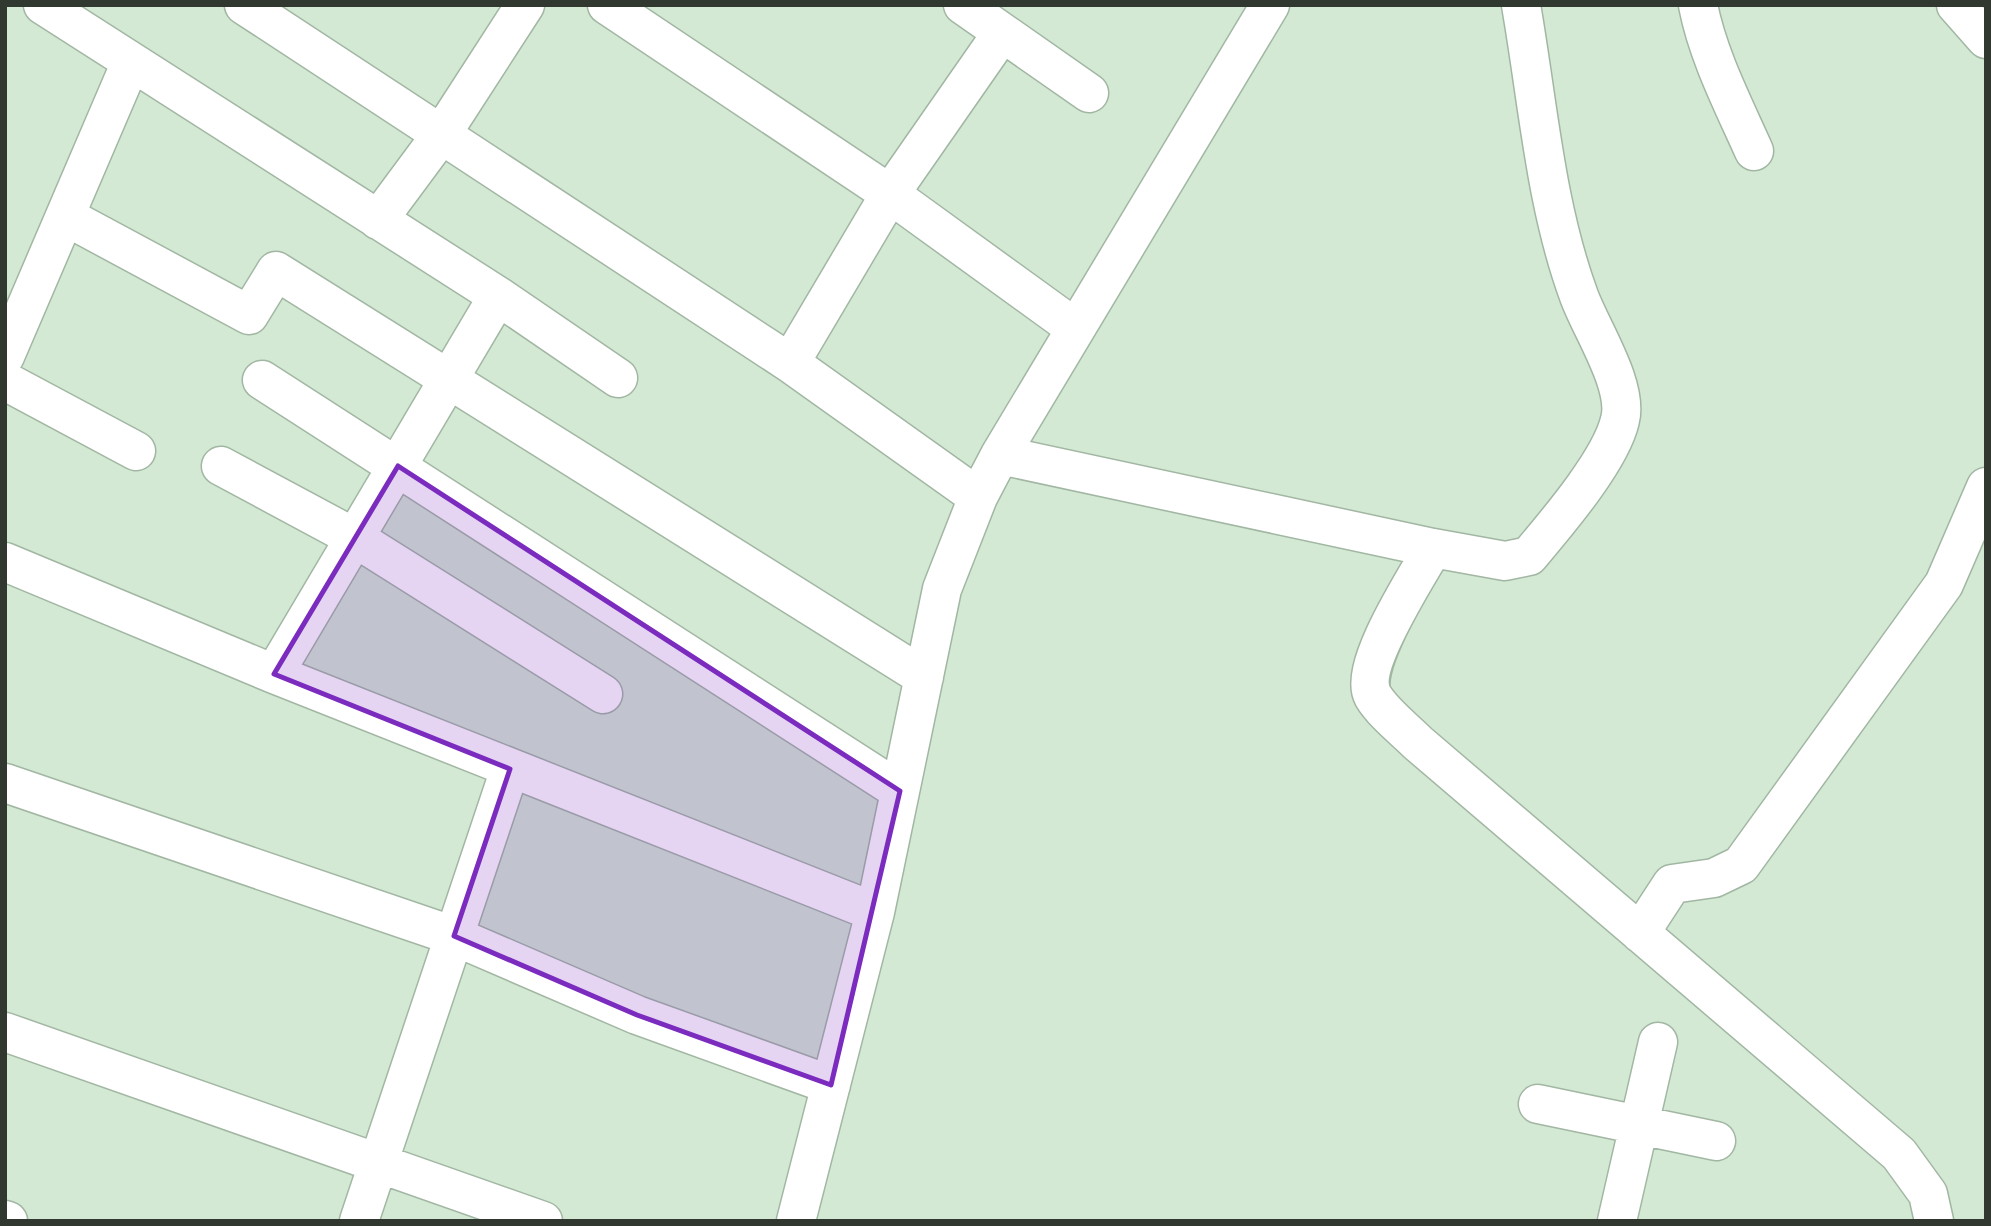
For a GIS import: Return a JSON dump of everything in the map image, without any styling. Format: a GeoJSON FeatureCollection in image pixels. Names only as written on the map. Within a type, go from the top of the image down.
{"type":"FeatureCollection","features":[{"type":"Feature","properties":{"kind":"street"},"geometry":{"type":"LineString","coordinates":[[43,5],[498,296],[618,378]]}},
{"type":"Feature","properties":{"kind":"street"},"geometry":{"type":"LineString","coordinates":[[244,5],[790,363],[978,497]]}},
{"type":"Feature","properties":{"kind":"street"},"geometry":{"type":"LineString","coordinates":[[378,220],[441,135],[525,5]]}},
{"type":"Feature","properties":{"kind":"street"},"geometry":{"type":"LineString","coordinates":[[607,5],[890,194],[1074,328]]}},
{"type":"Feature","properties":{"kind":"street"},"geometry":{"type":"LineString","coordinates":[[962,5],[1089,93]]}},
{"type":"Feature","properties":{"kind":"street"},"geometry":{"type":"LineString","coordinates":[[796,1221],[874,912],[942,589],[978,497],[1000,455],[1270,5]]}},
{"type":"Feature","properties":{"kind":"street"},"geometry":{"type":"LineString","coordinates":[[1000,455],[1433,548],[1505,561],[1529,556],[1613,442],[1621,418],[1618,387],[1580,299],[1560,240],[1521,5]]}},
{"type":"Feature","properties":{"kind":"street"},"geometry":{"type":"LineString","coordinates":[[1956,5],[1986,39]]}},
{"type":"Feature","properties":{"kind":"street"},"geometry":{"type":"LineString","coordinates":[[1699,6],[1726,90],[1754,151]]}},
{"type":"Feature","properties":{"kind":"street"},"geometry":{"type":"LineString","coordinates":[[790,363],[890,194],[1002,33]]}},
{"type":"Feature","properties":{"kind":"street"},"geometry":{"type":"LineString","coordinates":[[5,356],[15,308],[65,216],[131,62]]}},
{"type":"Feature","properties":{"kind":"street"},"geometry":{"type":"LineString","coordinates":[[65,216],[249,315],[276,271],[924,677]]}},
{"type":"Feature","properties":{"kind":"street"},"geometry":{"type":"LineString","coordinates":[[274,674],[498,296]]}},
{"type":"Feature","properties":{"kind":"street"},"geometry":{"type":"LineString","coordinates":[[262,380],[900,791]]}},
{"type":"Feature","properties":{"kind":"street"},"geometry":{"type":"LineString","coordinates":[[5,381],[136,451]]}},
{"type":"Feature","properties":{"kind":"street"},"geometry":{"type":"LineString","coordinates":[[221,466],[355,538],[603,694]]}},
{"type":"Feature","properties":{"kind":"street"},"geometry":{"type":"LineString","coordinates":[[1640,933],[1672,884],[1714,878],[1741,865],[1944,584],[1986,487]]}},
{"type":"Feature","properties":{"kind":"street"},"geometry":{"type":"LineString","coordinates":[[1433,548],[1383,639],[1371,673],[1373,696],[1418,743],[1899,1154],[1928,1194],[1934,1221]]}},
{"type":"Feature","properties":{"kind":"street"},"geometry":{"type":"LineString","coordinates":[[5,562],[274,674],[874,912]]}},
{"type":"Feature","properties":{"kind":"street"},"geometry":{"type":"LineString","coordinates":[[359,1221],[510,769]]}},
{"type":"Feature","properties":{"kind":"street"},"geometry":{"type":"LineString","coordinates":[[5,783],[454,936],[637,1015],[831,1085]]}},
{"type":"Feature","properties":{"kind":"street"},"geometry":{"type":"LineString","coordinates":[[5,1032],[543,1221]]}},
{"type":"Feature","properties":{"kind":"street"},"geometry":{"type":"LineString","coordinates":[[1617,1221],[1658,1042]]}},
{"type":"Feature","properties":{"kind":"street"},"geometry":{"type":"LineString","coordinates":[[1538,1104],[1716,1141]]}},
{"type":"Feature","properties":{"kind":"highlighted area"},"geometry":{"type":"Polygon","coordinates":[[[398,466],[900,791],[831,1085],[637,1015],[454,936],[510,769],[274,674],[398,466]]]}}]}
